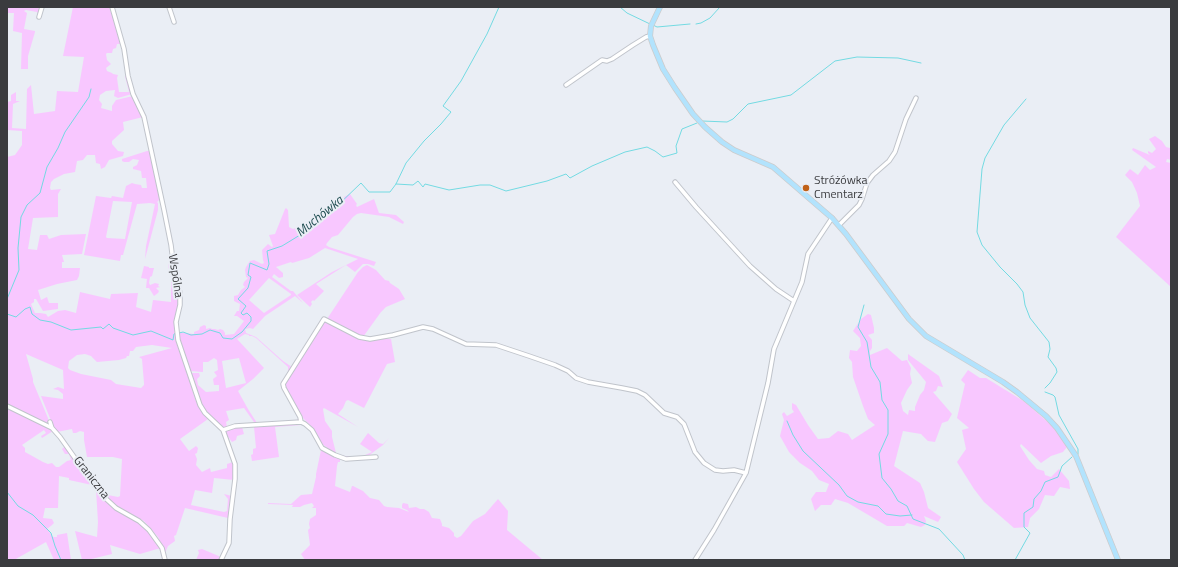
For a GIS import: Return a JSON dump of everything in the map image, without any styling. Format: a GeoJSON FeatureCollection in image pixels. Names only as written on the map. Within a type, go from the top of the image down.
{"type":"FeatureCollection","features":[{"type":"Feature","properties":{"kind":"main road"},"geometry":{"type":"LineString","coordinates":[[660,7],[652,24],[650,36],[663,69],[700,122],[722,142],[734,150],[774,167],[832,218],[916,327],[937,344],[1017,392],[1046,416],[1057,428],[1076,456],[1118,560]]}},
{"type":"Feature","properties":{"kind":"street"},"geometry":{"type":"LineString","coordinates":[[39,17],[42,7]]}},
{"type":"Feature","properties":{"kind":"street","name":"Wspólna"},"geometry":{"type":"LineString","coordinates":[[112,7],[124,48],[132,94],[144,117],[171,245],[174,270],[180,294],[180,305],[176,322],[177,336],[200,405],[205,413],[223,430],[235,464],[229,543],[221,560]]}},
{"type":"Feature","properties":{"kind":"street"},"geometry":{"type":"LineString","coordinates":[[169,7],[174,22]]}},
{"type":"Feature","properties":{"kind":"street"},"geometry":{"type":"LineString","coordinates":[[566,84],[602,60],[612,60],[633,44],[650,36]]}},
{"type":"Feature","properties":{"kind":"street"},"geometry":{"type":"LineString","coordinates":[[839,226],[859,205],[867,183],[873,175],[892,157],[906,119],[916,98]]}},
{"type":"Feature","properties":{"kind":"street"},"geometry":{"type":"LineString","coordinates":[[675,182],[750,266],[776,289],[794,301]]}},
{"type":"Feature","properties":{"kind":"street"},"geometry":{"type":"LineString","coordinates":[[695,560],[714,530],[746,473],[768,384],[774,349],[802,282],[808,254],[832,218]]}},
{"type":"Feature","properties":{"kind":"street"},"geometry":{"type":"LineString","coordinates":[[301,422],[300,416],[283,384],[324,319],[359,337],[370,339],[393,336],[423,327],[433,329],[466,344],[496,346],[530,356],[555,365],[568,371],[576,378],[588,382],[622,388],[645,395],[664,413],[677,417],[684,424],[695,452],[704,463],[716,470],[734,470],[746,473]]}},
{"type":"Feature","properties":{"kind":"street","name":"Graniczna"},"geometry":{"type":"LineString","coordinates":[[7,406],[52,428],[103,496],[116,508],[139,521],[149,530],[162,548],[165,560]]}},
{"type":"Feature","properties":{"kind":"street"},"geometry":{"type":"LineString","coordinates":[[50,422],[52,428]]}},
{"type":"Feature","properties":{"kind":"street"},"geometry":{"type":"LineString","coordinates":[[223,430],[235,426],[263,426],[301,422],[312,430],[322,448],[335,455],[346,459],[376,457]]}},
{"type":"Feature","properties":{"kind":"shaded area"},"geometry":{"type":"Polygon","coordinates":[[[7,7],[41,7],[39,14],[37,12],[24,11],[27,13],[24,29],[35,31],[28,56],[28,69],[21,69],[22,33],[13,31],[14,13],[7,13],[7,7]]]}},
{"type":"Feature","properties":{"kind":"shaded area"},"geometry":{"type":"Polygon","coordinates":[[[73,7],[109,7],[121,44],[117,44],[112,53],[106,54],[107,60],[111,64],[106,68],[107,71],[118,75],[119,92],[129,92],[125,76],[127,76],[132,94],[118,98],[114,96],[115,90],[106,91],[100,95],[99,100],[102,104],[101,108],[112,111],[112,106],[116,100],[133,96],[143,117],[123,122],[124,130],[112,141],[112,144],[118,151],[124,152],[123,156],[109,160],[105,167],[101,169],[100,164],[96,163],[95,155],[87,155],[83,160],[77,161],[75,172],[64,174],[51,182],[51,190],[61,189],[58,194],[58,217],[33,218],[28,249],[37,250],[40,235],[47,235],[49,239],[61,235],[86,234],[82,254],[62,255],[64,262],[62,262],[62,268],[80,268],[77,280],[38,290],[41,300],[47,297],[49,303],[58,303],[58,309],[43,311],[36,299],[34,299],[34,302],[31,304],[35,313],[46,314],[48,317],[58,311],[65,310],[76,313],[80,292],[110,299],[111,294],[138,293],[136,307],[151,312],[153,300],[171,302],[172,280],[170,269],[168,268],[169,260],[171,258],[179,292],[179,305],[174,325],[179,344],[177,346],[179,347],[195,399],[201,411],[208,419],[180,439],[189,451],[196,446],[198,448],[197,453],[195,454],[197,459],[196,465],[202,472],[210,468],[211,472],[227,468],[227,464],[233,461],[234,480],[214,478],[212,493],[195,490],[191,505],[224,512],[227,511],[228,499],[224,494],[232,496],[228,518],[185,508],[176,535],[174,536],[175,541],[168,546],[165,553],[158,537],[144,521],[116,506],[97,488],[86,470],[86,467],[89,467],[89,473],[108,495],[118,497],[120,496],[122,459],[113,457],[87,457],[84,432],[80,431],[73,433],[72,429],[57,432],[54,428],[41,396],[63,399],[63,394],[58,390],[53,389],[58,387],[64,389],[63,370],[26,354],[33,382],[50,423],[48,425],[7,404],[7,157],[15,155],[22,145],[22,131],[7,130],[7,102],[11,101],[11,95],[16,92],[16,101],[20,101],[13,104],[12,128],[26,129],[27,89],[31,85],[34,114],[55,111],[57,91],[78,92],[84,57],[63,56],[73,7]],[[152,345],[136,347],[133,351],[130,351],[129,356],[126,358],[97,362],[91,356],[85,354],[77,355],[69,361],[68,368],[81,374],[111,380],[116,384],[141,388],[144,383],[142,359],[139,357],[172,348],[152,345]]]}},
{"type":"Feature","properties":{"kind":"shaded area"},"geometry":{"type":"Polygon","coordinates":[[[1155,136],[1162,141],[1166,147],[1170,148],[1171,146],[1171,160],[1167,159],[1166,162],[1171,163],[1171,287],[1116,237],[1140,206],[1137,193],[1132,182],[1125,175],[1130,169],[1138,175],[1145,165],[1150,170],[1156,167],[1132,150],[1133,148],[1150,155],[1148,151],[1152,153],[1156,149],[1149,139],[1155,136]]]}},
{"type":"Feature","properties":{"kind":"shaded area"},"geometry":{"type":"Polygon","coordinates":[[[150,151],[160,199],[157,202],[158,210],[145,259],[146,246],[155,204],[150,203],[137,204],[120,261],[84,255],[96,196],[123,198],[126,186],[132,183],[141,185],[142,188],[147,188],[146,178],[142,178],[141,171],[133,169],[139,160],[133,159],[129,162],[124,162],[122,159],[150,151]],[[113,201],[107,238],[125,239],[132,202],[113,201]]]}},
{"type":"Feature","properties":{"kind":"shaded area"},"geometry":{"type":"Polygon","coordinates":[[[350,194],[357,204],[357,207],[374,199],[379,213],[396,215],[404,222],[403,224],[389,217],[361,213],[353,217],[338,235],[332,237],[326,245],[329,247],[376,262],[374,266],[363,264],[355,272],[346,265],[358,259],[325,248],[309,258],[276,267],[283,273],[283,277],[279,278],[274,274],[272,277],[293,291],[303,303],[295,296],[265,316],[253,329],[245,329],[246,333],[256,337],[292,367],[288,372],[288,367],[256,338],[245,334],[237,339],[264,368],[238,391],[257,423],[296,421],[299,418],[297,422],[256,425],[244,408],[226,411],[229,420],[226,422],[227,427],[221,427],[207,414],[203,408],[190,373],[199,373],[200,376],[197,379],[198,385],[206,392],[219,391],[219,385],[214,385],[213,379],[217,376],[214,372],[218,370],[217,360],[214,358],[208,362],[203,362],[203,372],[190,371],[178,332],[194,334],[194,332],[199,330],[200,327],[204,325],[206,326],[206,329],[210,328],[223,330],[225,335],[234,334],[244,321],[237,316],[234,316],[237,311],[239,311],[240,304],[234,301],[234,296],[238,295],[245,287],[243,285],[244,282],[248,278],[246,277],[245,270],[250,261],[254,260],[262,264],[264,263],[262,250],[268,244],[272,247],[273,246],[269,235],[275,234],[286,208],[288,210],[289,227],[293,229],[303,225],[307,227],[307,229],[336,210],[339,203],[345,200],[344,197],[350,194]],[[269,278],[249,300],[264,313],[291,295],[269,278]],[[239,358],[222,361],[226,388],[246,383],[239,358]]]}},
{"type":"Feature","properties":{"kind":"shaded area"},"geometry":{"type":"Polygon","coordinates":[[[346,265],[316,284],[324,291],[311,302],[312,304],[310,307],[297,295],[332,272],[346,265]]]}},
{"type":"Feature","properties":{"kind":"shaded area"},"geometry":{"type":"Polygon","coordinates":[[[367,265],[376,270],[385,280],[389,281],[399,289],[405,299],[386,307],[363,337],[327,319],[358,272],[367,265]]]}},
{"type":"Feature","properties":{"kind":"shaded area"},"geometry":{"type":"Polygon","coordinates":[[[144,266],[154,268],[149,283],[150,285],[155,283],[159,284],[158,286],[160,287],[156,288],[159,291],[154,296],[149,288],[146,288],[147,279],[141,278],[144,266]]]}},
{"type":"Feature","properties":{"kind":"shaded area"},"geometry":{"type":"Polygon","coordinates":[[[868,314],[871,315],[874,328],[874,333],[868,335],[872,340],[870,355],[887,348],[902,361],[907,360],[911,368],[910,374],[912,383],[901,403],[903,411],[908,415],[909,410],[915,411],[915,407],[924,390],[926,382],[908,360],[908,354],[939,376],[943,387],[938,386],[936,391],[933,392],[952,414],[948,421],[942,423],[935,442],[928,441],[921,434],[903,431],[894,466],[920,483],[928,508],[941,517],[938,522],[924,516],[926,521],[925,525],[921,527],[907,523],[904,526],[887,526],[848,503],[835,499],[831,505],[821,505],[815,511],[811,499],[816,492],[826,492],[829,484],[819,480],[812,471],[800,463],[789,452],[780,436],[784,420],[782,414],[784,412],[787,416],[794,412],[792,409],[792,403],[796,405],[818,439],[829,438],[838,431],[848,434],[852,440],[875,425],[868,419],[853,377],[852,362],[849,358],[850,350],[857,351],[861,346],[860,338],[853,331],[861,319],[868,314]]]}},
{"type":"Feature","properties":{"kind":"shaded area"},"geometry":{"type":"Polygon","coordinates":[[[324,322],[359,338],[391,339],[395,362],[387,364],[364,408],[348,400],[338,414],[358,427],[324,408],[323,409],[325,421],[332,431],[336,453],[339,455],[363,456],[372,452],[360,444],[368,433],[379,443],[383,444],[389,438],[383,445],[368,456],[346,457],[339,456],[322,444],[313,428],[303,418],[286,389],[286,381],[324,322]]]}},
{"type":"Feature","properties":{"kind":"shaded area"},"geometry":{"type":"Polygon","coordinates":[[[968,370],[980,378],[986,378],[1025,402],[1059,432],[1067,447],[1063,452],[1051,456],[1041,463],[1021,444],[1020,446],[1029,460],[1037,469],[1044,471],[1045,475],[1051,477],[1059,469],[1069,481],[1070,489],[1060,487],[1054,496],[1045,495],[1039,509],[1030,518],[1028,527],[1014,528],[984,502],[957,462],[966,449],[962,430],[969,428],[957,418],[965,384],[961,380],[968,370]]]}},
{"type":"Feature","properties":{"kind":"shaded area"},"geometry":{"type":"Polygon","coordinates":[[[7,406],[53,431],[42,438],[41,436],[46,433],[44,430],[22,445],[25,448],[25,452],[43,462],[48,464],[52,463],[56,467],[59,467],[71,460],[69,454],[65,454],[62,449],[66,447],[116,508],[138,521],[149,531],[160,546],[162,552],[160,549],[157,549],[140,554],[110,545],[112,554],[82,560],[75,531],[97,537],[98,522],[96,490],[92,485],[69,480],[69,478],[59,476],[58,508],[45,508],[43,518],[52,519],[54,523],[47,529],[53,537],[67,533],[71,560],[54,560],[46,542],[14,560],[8,560],[7,406]]]}},
{"type":"Feature","properties":{"kind":"shaded area"},"geometry":{"type":"Polygon","coordinates":[[[304,425],[275,427],[279,457],[252,461],[251,455],[253,454],[253,449],[256,448],[254,427],[304,425]]]}},
{"type":"Feature","properties":{"kind":"shaded area"},"geometry":{"type":"Polygon","coordinates":[[[304,425],[311,429],[322,448],[340,459],[337,466],[335,486],[350,492],[353,486],[363,491],[370,498],[379,500],[384,506],[387,507],[399,508],[409,512],[402,508],[403,503],[408,504],[409,508],[416,507],[424,509],[429,512],[432,518],[440,519],[442,526],[449,528],[457,538],[461,536],[473,521],[485,514],[498,499],[508,511],[507,530],[543,560],[305,560],[301,554],[310,545],[308,530],[310,528],[310,519],[316,515],[316,508],[312,508],[314,506],[312,503],[300,507],[292,507],[293,505],[268,504],[291,504],[301,495],[312,494],[321,450],[312,432],[304,425]]]}},
{"type":"Feature","properties":{"kind":"shaded area"},"geometry":{"type":"Polygon","coordinates":[[[242,427],[244,434],[237,436],[236,440],[232,442],[226,434],[226,430],[242,427]]]}},
{"type":"Feature","properties":{"kind":"shaded area"},"geometry":{"type":"Polygon","coordinates":[[[202,549],[221,557],[219,560],[196,560],[199,553],[198,550],[202,549]]]}},
{"type":"Feature","properties":{"kind":"waterway","name":"Muchówka"},"geometry":{"type":"LineString","coordinates":[[179,333],[183,332],[191,335],[202,334],[210,330],[220,333],[223,338],[232,339],[242,332],[251,321],[251,317],[247,313],[243,315],[241,313],[246,306],[238,299],[248,288],[251,277],[248,275],[250,263],[267,270],[269,264],[267,251],[282,246],[300,235],[336,207],[361,183],[369,192],[390,192],[396,184],[406,163],[451,112],[443,106],[461,81],[487,34],[499,7]]}},
{"type":"Feature","properties":{"kind":"waterway","name":"Muchówka"},"geometry":{"type":"LineString","coordinates":[[620,7],[627,13],[650,24]]}},
{"type":"Feature","properties":{"kind":"waterway","name":"Muchówka"},"geometry":{"type":"LineString","coordinates":[[696,24],[710,18],[720,7]]}},
{"type":"Feature","properties":{"kind":"waterway","name":"Muchówka"},"geometry":{"type":"LineString","coordinates":[[653,25],[657,27],[690,24]]}},
{"type":"Feature","properties":{"kind":"waterway"},"geometry":{"type":"LineString","coordinates":[[702,121],[727,122],[733,119],[748,104],[791,95],[835,61],[857,57],[898,58],[921,63]]}},
{"type":"Feature","properties":{"kind":"waterway"},"geometry":{"type":"LineString","coordinates":[[7,299],[19,270],[18,248],[21,217],[27,205],[40,193],[47,167],[65,132],[89,97],[91,89]]}},
{"type":"Feature","properties":{"kind":"waterway"},"geometry":{"type":"LineString","coordinates":[[1026,99],[1004,125],[985,158],[982,169],[977,232],[982,245],[1023,292],[1025,305],[1030,318],[1049,342],[1050,349],[1048,357],[1056,368],[1057,372],[1045,388]]}},
{"type":"Feature","properties":{"kind":"waterway"},"geometry":{"type":"LineString","coordinates":[[396,184],[413,185],[418,181],[423,187],[425,184],[449,190],[480,185],[490,185],[506,191],[547,181],[566,174],[570,178],[592,166],[625,152],[647,147],[663,157],[677,153],[676,146],[682,129],[697,123]]}},
{"type":"Feature","properties":{"kind":"waterway"},"geometry":{"type":"LineString","coordinates":[[864,305],[858,327],[867,342],[871,367],[880,382],[882,400],[888,410],[888,434],[879,454],[882,478],[898,501],[907,506],[913,519],[939,529],[963,555],[965,560]]}},
{"type":"Feature","properties":{"kind":"waterway","name":"Muchówka"},"geometry":{"type":"LineString","coordinates":[[7,314],[16,317],[25,309],[30,307],[32,314],[40,320],[51,322],[71,330],[101,327],[103,329],[109,324],[113,328],[133,335],[151,331],[173,340],[174,334],[176,333]]}},
{"type":"Feature","properties":{"kind":"waterway"},"geometry":{"type":"LineString","coordinates":[[1045,392],[1055,397],[1059,415],[1078,449],[1078,454]]}},
{"type":"Feature","properties":{"kind":"waterway"},"geometry":{"type":"LineString","coordinates":[[787,421],[793,435],[803,451],[839,485],[847,496],[858,502],[878,506],[886,514],[900,516],[912,515]]}},
{"type":"Feature","properties":{"kind":"waterway"},"geometry":{"type":"LineString","coordinates":[[1015,560],[1030,533],[1024,527],[1024,513],[1033,507],[1034,499],[1041,491],[1045,482],[1058,477],[1062,466],[1072,457]]}},
{"type":"Feature","properties":{"kind":"waterway"},"geometry":{"type":"LineString","coordinates":[[7,492],[18,506],[33,515],[51,533],[61,560]]}},
{"type":"Feature","properties":{"kind":"place","name":"Stróżówka Cmentarz"},"geometry":{"type":"Point","coordinates":[806,188]}}]}
